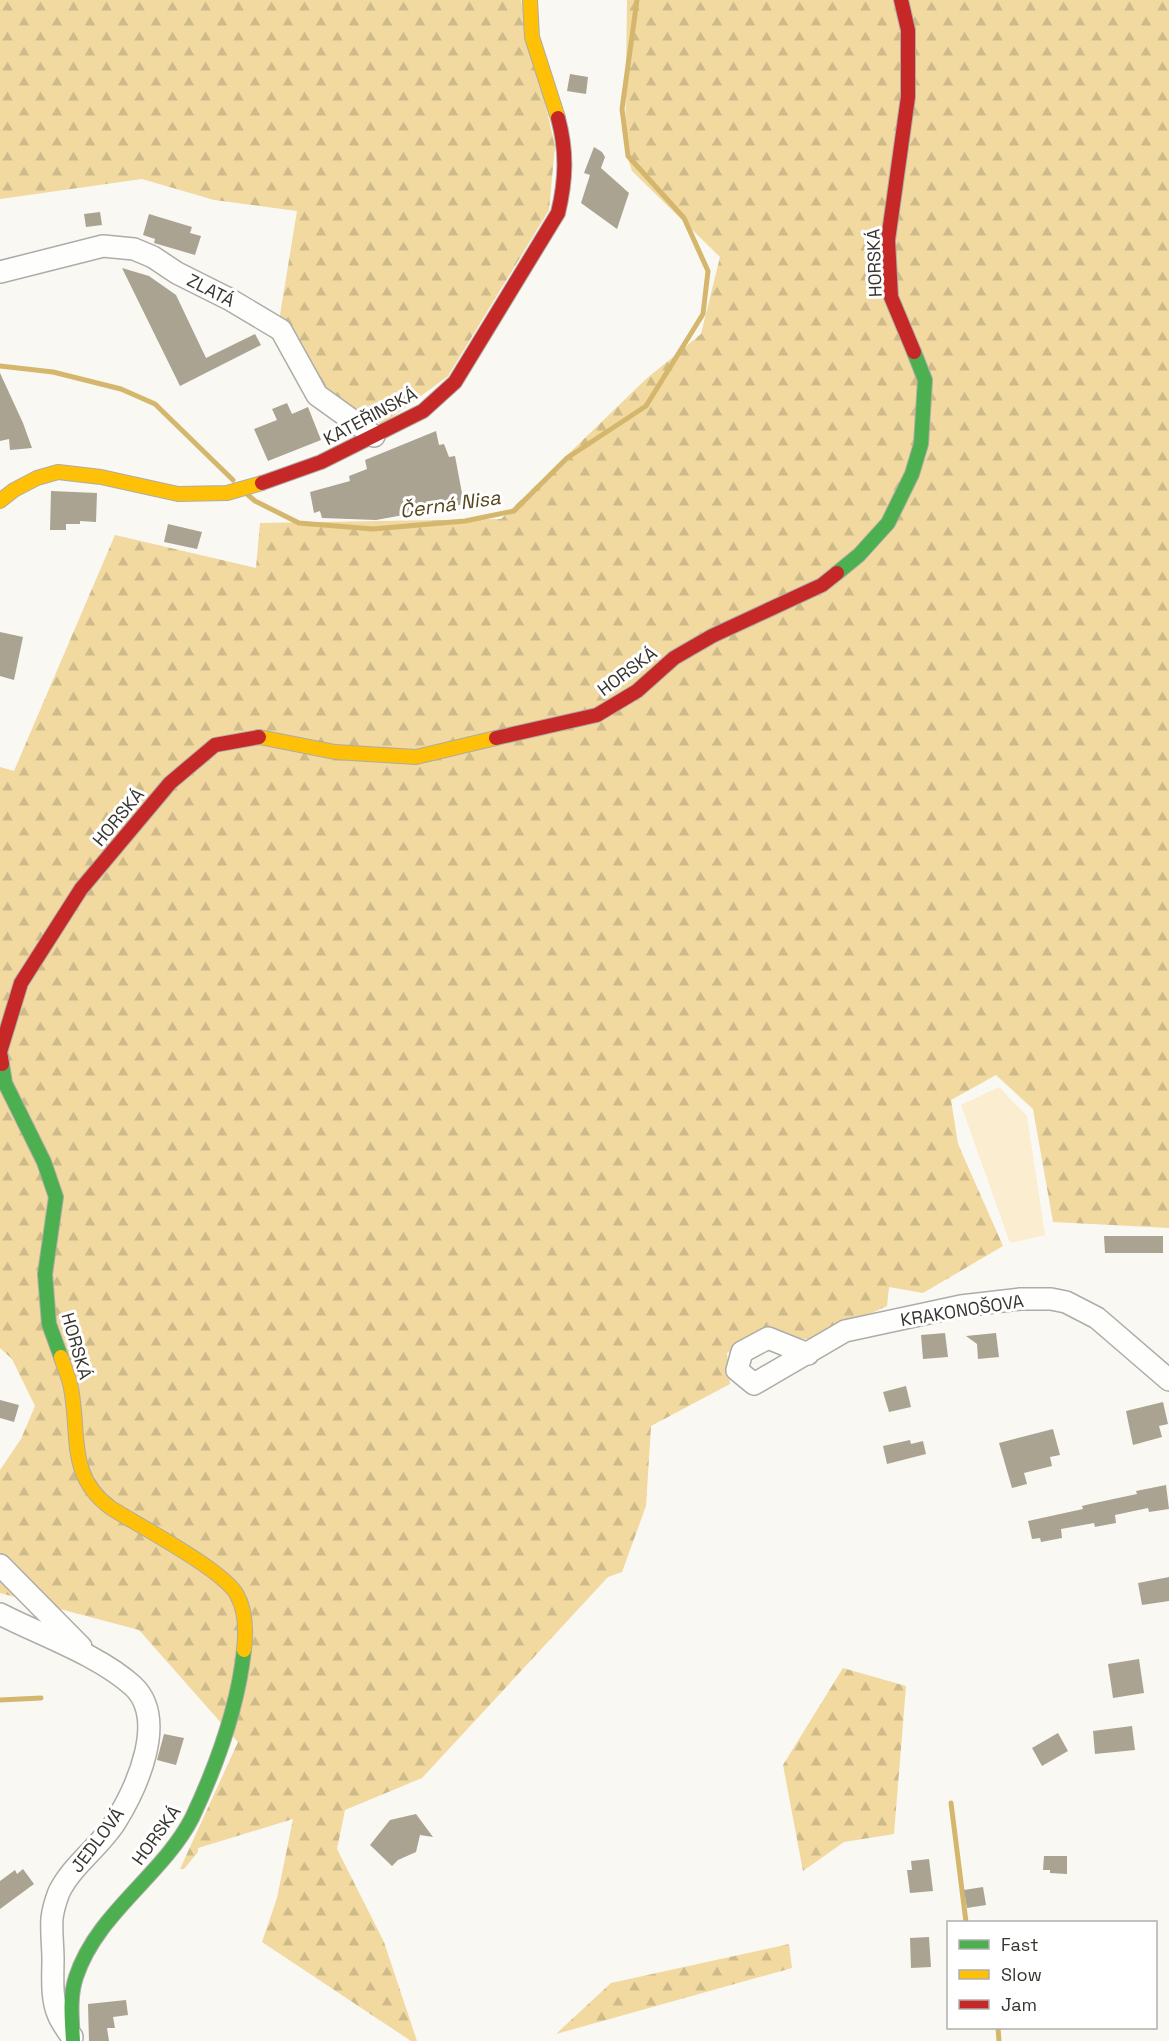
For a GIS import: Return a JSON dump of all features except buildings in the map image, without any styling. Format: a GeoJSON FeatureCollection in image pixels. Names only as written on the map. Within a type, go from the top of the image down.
{"type":"FeatureCollection","features":[{"type":"Feature","properties":{"kind":"street","name":"KATEŘINSKÁ"},"geometry":{"type":"LineString","coordinates":[[0,501],[14,490],[37,478],[58,472],[101,477],[178,494],[227,493],[321,462],[423,411],[455,382],[558,213],[566,184],[564,145],[534,40],[530,0]]}},
{"type":"Feature","properties":{"kind":"street","name":"HORSKÁ"},"geometry":{"type":"LineString","coordinates":[[72,2039],[71,1990],[82,1960],[116,1911],[146,1880],[182,1836],[200,1801],[227,1729],[242,1662],[245,1631],[239,1600],[234,1588],[199,1562],[106,1505],[94,1494],[80,1468],[71,1386],[49,1324],[45,1274],[56,1197],[44,1162],[5,1083],[0,1052],[21,983],[81,889],[170,783],[215,745],[260,737],[334,752],[416,757],[597,715],[637,691],[674,657],[712,636],[822,585],[859,555],[888,523],[912,474],[921,444],[925,380],[891,297],[888,240],[908,97],[908,30],[901,0]]}},
{"type":"Feature","properties":{"kind":"street","name":"ZLATÁ"},"geometry":{"type":"LineString","coordinates":[[0,273],[103,246],[134,249],[153,257],[177,273],[229,299],[281,330],[317,395],[374,436]]}},
{"type":"Feature","properties":{"kind":"street","name":"KRAKONOŠOVA"},"geometry":{"type":"LineString","coordinates":[[808,1354],[845,1331],[961,1306],[1020,1299],[1051,1299],[1065,1302],[1097,1318],[1169,1380]]}},
{"type":"Feature","properties":{"kind":"street"},"geometry":{"type":"LineString","coordinates":[[0,1565],[92,1658]]}},
{"type":"Feature","properties":{"kind":"street","name":"JEDLOVÁ"},"geometry":{"type":"LineString","coordinates":[[0,1614],[92,1658],[133,1686],[144,1700],[149,1725],[140,1773],[116,1821],[64,1883],[52,1917],[54,1993],[57,2012],[72,2039]]}},
{"type":"Feature","properties":{"kind":"green space"},"geometry":{"type":"Polygon","coordinates":[[[0,0],[521,0],[555,146],[549,210],[448,376],[383,424],[347,411],[321,391],[279,321],[297,211],[214,200],[142,179],[0,199],[0,0]]]}},
{"type":"Feature","properties":{"kind":"green space"},"geometry":{"type":"Polygon","coordinates":[[[627,0],[1169,0],[1169,1228],[1053,1222],[1033,1109],[996,1075],[951,1100],[958,1144],[1003,1246],[923,1293],[889,1287],[887,1306],[813,1340],[762,1333],[727,1353],[730,1384],[651,1426],[646,1506],[622,1572],[608,1577],[422,1778],[345,1810],[337,1849],[384,1942],[417,2041],[411,2041],[262,1942],[277,1898],[293,1819],[198,1848],[198,1852],[184,1869],[180,1869],[238,1742],[139,1630],[0,1593],[0,1470],[21,1439],[35,1406],[12,1359],[0,1348],[0,767],[14,771],[115,535],[256,568],[260,523],[501,519],[646,379],[701,334],[720,257],[632,171],[625,150],[627,0]]]}},
{"type":"Feature","properties":{"kind":"green space"},"geometry":{"type":"Polygon","coordinates":[[[843,1668],[906,1686],[894,1834],[844,1842],[803,1871],[783,1765],[843,1668]]]}},
{"type":"Feature","properties":{"kind":"green space"},"geometry":{"type":"Polygon","coordinates":[[[789,1944],[792,1968],[556,2034],[611,1983],[789,1944]]]}},
{"type":"Feature","properties":{"kind":"shaded area"},"geometry":{"type":"Polygon","coordinates":[[[999,1087],[1027,1116],[1045,1235],[1010,1243],[961,1105],[999,1087]]]}},
{"type":"Feature","properties":{"kind":"waterway","name":"Černá Nisa"},"geometry":{"type":"LineString","coordinates":[[248,495],[255,501],[299,523],[373,529],[465,521],[514,511],[567,458],[646,406],[703,314],[708,271],[684,218],[628,156],[622,109],[637,0]]}},
{"type":"Feature","properties":{"kind":"waterway","name":"Černá Nisa"},"geometry":{"type":"LineString","coordinates":[[0,366],[53,372],[121,389],[155,404],[233,480]]}},
{"type":"Feature","properties":{"kind":"waterway"},"geometry":{"type":"LineString","coordinates":[[0,1700],[41,1698]]}},
{"type":"Feature","properties":{"kind":"waterway"},"geometry":{"type":"LineString","coordinates":[[951,1803],[966,1921]]}},
{"type":"Feature","properties":{"kind":"waterway"},"geometry":{"type":"LineString","coordinates":[[998,2029],[999,2041]]}},
{"type":"Feature","properties":{"kind":"traffic: fast"},"geometry":{"type":"LineString","coordinates":[[837,573],[859,555],[888,523],[912,474],[921,444],[925,380],[914,352]]}},
{"type":"Feature","properties":{"kind":"traffic: fast"},"geometry":{"type":"LineString","coordinates":[[2,1064],[5,1083],[44,1162],[56,1197],[45,1274],[49,1324],[61,1357]]}},
{"type":"Feature","properties":{"kind":"traffic: fast"},"geometry":{"type":"LineString","coordinates":[[73,2041],[72,1993],[86,1954],[99,1933],[164,1858],[192,1818],[225,1736],[237,1693],[244,1650]]}},
{"type":"Feature","properties":{"kind":"traffic: slow"},"geometry":{"type":"LineString","coordinates":[[530,0],[532,37],[558,118]]}},
{"type":"Feature","properties":{"kind":"traffic: slow"},"geometry":{"type":"LineString","coordinates":[[0,501],[14,490],[37,478],[58,472],[101,477],[178,494],[227,493],[262,483]]}},
{"type":"Feature","properties":{"kind":"traffic: slow"},"geometry":{"type":"LineString","coordinates":[[259,737],[335,752],[416,757],[496,738]]}},
{"type":"Feature","properties":{"kind":"traffic: slow"},"geometry":{"type":"LineString","coordinates":[[61,1357],[71,1388],[78,1454],[87,1482],[97,1496],[111,1508],[199,1561],[229,1585],[237,1595],[244,1615],[244,1650]]}},
{"type":"Feature","properties":{"kind":"traffic: jam"},"geometry":{"type":"LineString","coordinates":[[901,0],[908,30],[908,97],[888,240],[891,297],[914,352]]}},
{"type":"Feature","properties":{"kind":"traffic: jam"},"geometry":{"type":"LineString","coordinates":[[262,483],[321,462],[423,411],[455,382],[558,213],[563,189],[564,166],[563,142],[558,118]]}},
{"type":"Feature","properties":{"kind":"traffic: jam"},"geometry":{"type":"LineString","coordinates":[[496,738],[597,715],[637,691],[674,658],[712,636],[822,585],[837,573]]}},
{"type":"Feature","properties":{"kind":"traffic: jam"},"geometry":{"type":"LineString","coordinates":[[2,1064],[0,1052],[21,983],[81,889],[170,783],[215,745],[259,737]]}}]}
